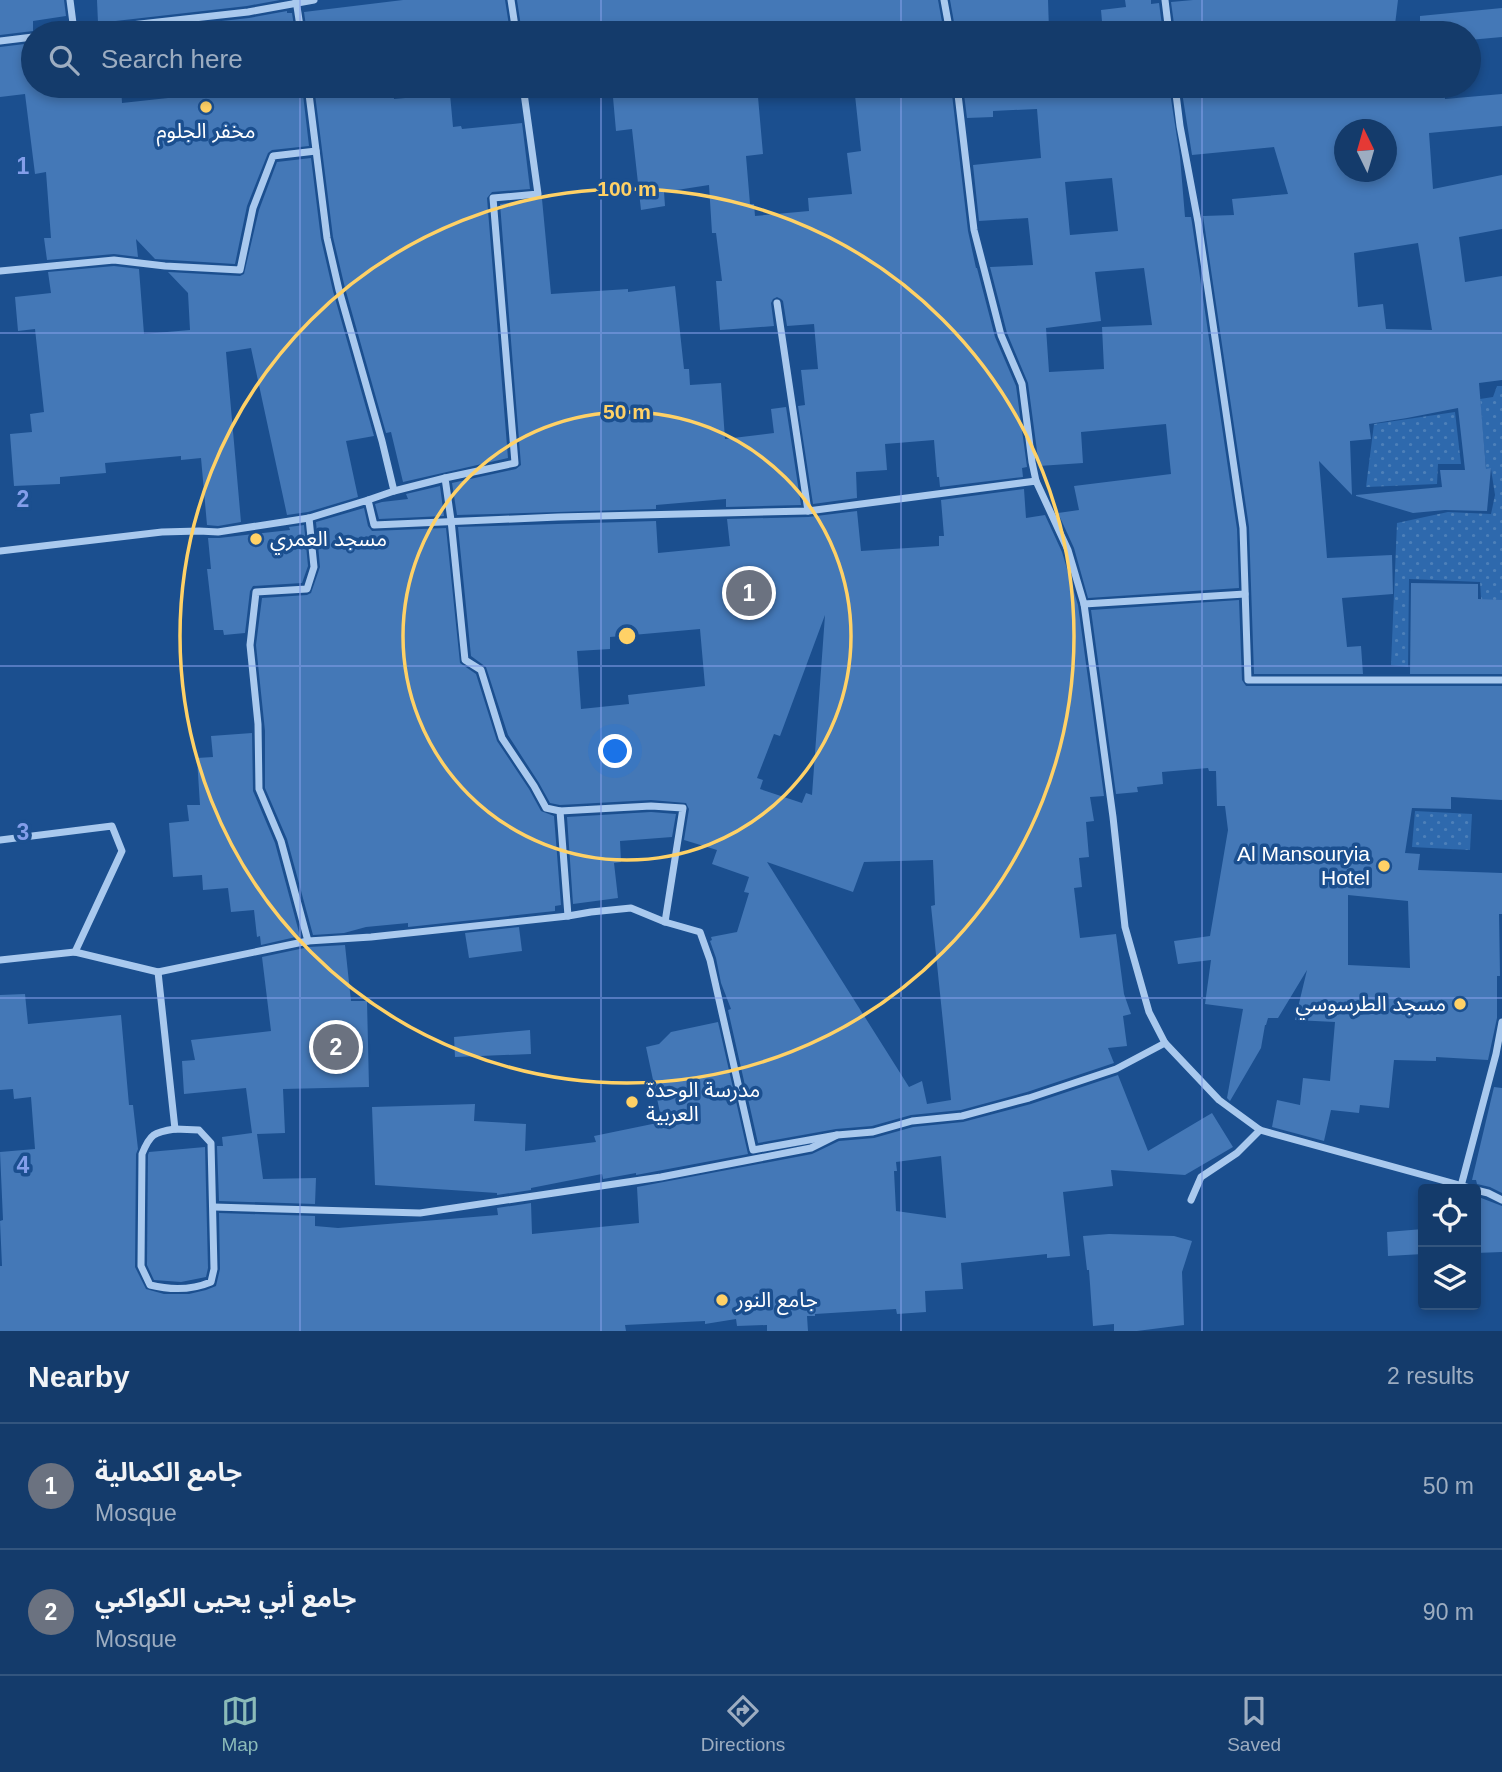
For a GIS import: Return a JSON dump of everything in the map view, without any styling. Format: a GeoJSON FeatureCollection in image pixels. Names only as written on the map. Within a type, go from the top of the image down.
{"type":"FeatureCollection","features":[{"type":"Feature","properties":{"kind":"street"},"geometry":{"type":"LineString","coordinates":[[70,0],[73,21]]}},
{"type":"Feature","properties":{"kind":"street"},"geometry":{"type":"LineString","coordinates":[[166,21],[248,12],[314,0]]}},
{"type":"Feature","properties":{"kind":"street"},"geometry":{"type":"LineString","coordinates":[[512,0],[515,21]]}},
{"type":"Feature","properties":{"kind":"street"},"geometry":{"type":"LineString","coordinates":[[944,0],[948,21]]}},
{"type":"Feature","properties":{"kind":"street"},"geometry":{"type":"LineString","coordinates":[[1165,0],[1168,21]]}},
{"type":"Feature","properties":{"kind":"street"},"geometry":{"type":"LineString","coordinates":[[297,1],[300,21]]}},
{"type":"Feature","properties":{"kind":"street"},"geometry":{"type":"LineString","coordinates":[[0,41],[21,38]]}},
{"type":"Feature","properties":{"kind":"street"},"geometry":{"type":"LineString","coordinates":[[309,98],[327,238],[394,491]]}},
{"type":"Feature","properties":{"kind":"street"},"geometry":{"type":"LineString","coordinates":[[0,551],[162,532],[218,532],[309,518],[394,491],[515,463],[493,198],[537,194],[525,98]]}},
{"type":"Feature","properties":{"kind":"street"},"geometry":{"type":"LineString","coordinates":[[958,98],[974,230],[1001,334],[1022,384],[1036,481],[1068,550],[1084,604],[1125,927],[1149,1012],[1165,1043],[1219,1100],[1260,1130],[1454,1184]]}},
{"type":"Feature","properties":{"kind":"street"},"geometry":{"type":"LineString","coordinates":[[1176,98],[1198,222],[1243,528],[1248,680],[1502,680]]}},
{"type":"Feature","properties":{"kind":"street"},"geometry":{"type":"LineString","coordinates":[[0,271],[114,260],[240,270],[253,208],[273,156],[316,151]]}},
{"type":"Feature","properties":{"kind":"street"},"geometry":{"type":"LineString","coordinates":[[777,303],[808,511]]}},
{"type":"Feature","properties":{"kind":"street"},"geometry":{"type":"LineString","coordinates":[[444,478],[452,520],[465,660],[481,670],[502,738],[546,808],[560,811],[651,806],[683,808],[665,922]]}},
{"type":"Feature","properties":{"kind":"street"},"geometry":{"type":"LineString","coordinates":[[368,500],[374,525],[452,520],[808,511],[1036,481]]}},
{"type":"Feature","properties":{"kind":"street"},"geometry":{"type":"LineString","coordinates":[[308,941],[281,841],[259,789],[258,724],[250,645],[256,592],[307,589],[314,567],[309,518]]}},
{"type":"Feature","properties":{"kind":"street"},"geometry":{"type":"LineString","coordinates":[[1084,604],[1245,594]]}},
{"type":"Feature","properties":{"kind":"street"},"geometry":{"type":"LineString","coordinates":[[560,811],[568,916]]}},
{"type":"Feature","properties":{"kind":"street"},"geometry":{"type":"LineString","coordinates":[[0,840],[112,825],[122,852],[75,952]]}},
{"type":"Feature","properties":{"kind":"street"},"geometry":{"type":"LineString","coordinates":[[0,960],[75,952],[158,972],[308,941],[371,937],[631,908],[700,932],[710,960],[753,1150],[836,1135],[873,1132],[912,1121],[962,1116],[1030,1098],[1116,1069],[1165,1043]]}},
{"type":"Feature","properties":{"kind":"street"},"geometry":{"type":"LineString","coordinates":[[158,972],[175,1129]]}},
{"type":"Feature","properties":{"kind":"street"},"geometry":{"type":"LineString","coordinates":[[1462,1184],[1502,1022]]}},
{"type":"Feature","properties":{"kind":"street"},"geometry":{"type":"LineString","coordinates":[[175,1129],[199,1130],[211,1143],[214,1269],[211,1282],[198,1287],[164,1289],[150,1285],[141,1266],[142,1153],[148,1139],[158,1131],[175,1129]]}},
{"type":"Feature","properties":{"kind":"street"},"geometry":{"type":"LineString","coordinates":[[1191,1200],[1201,1177],[1237,1153],[1260,1130]]}},
{"type":"Feature","properties":{"kind":"street"},"geometry":{"type":"LineString","coordinates":[[214,1207],[420,1213],[661,1177],[811,1148],[836,1135]]}},
{"type":"Feature","properties":{"kind":"street"},"geometry":{"type":"LineString","coordinates":[[1481,1191],[1502,1200]]}},
{"type":"Feature","properties":{"kind":"shaded area"},"geometry":{"type":"Polygon","coordinates":[[[1497,386],[1502,386],[1502,615],[1482,614],[1480,582],[1409,579],[1408,667],[1391,665],[1397,523],[1448,512],[1491,514],[1495,495],[1491,469],[1486,469],[1480,399],[1493,397],[1497,386]]]}},
{"type":"Feature","properties":{"kind":"shaded area"},"geometry":{"type":"Polygon","coordinates":[[[1455,412],[1461,464],[1438,464],[1437,484],[1366,487],[1374,424],[1455,412]]]}},
{"type":"Feature","properties":{"kind":"shaded area"},"geometry":{"type":"Polygon","coordinates":[[[1415,811],[1472,814],[1470,850],[1412,847],[1415,811]]]}},
{"type":"Feature","properties":{"kind":"building"},"geometry":{"type":"Polygon","coordinates":[[[0,0],[64,0],[66,16],[21,21],[21,32],[0,35],[0,0]]]}},
{"type":"Feature","properties":{"kind":"building"},"geometry":{"type":"Polygon","coordinates":[[[97,0],[280,0],[247,6],[98,21],[97,0]]]}},
{"type":"Feature","properties":{"kind":"building"},"geometry":{"type":"Polygon","coordinates":[[[403,0],[505,0],[508,21],[305,21],[304,12],[403,0]]]}},
{"type":"Feature","properties":{"kind":"building"},"geometry":{"type":"Polygon","coordinates":[[[517,0],[938,0],[942,21],[520,21],[517,0]]]}},
{"type":"Feature","properties":{"kind":"building"},"geometry":{"type":"Polygon","coordinates":[[[950,0],[1048,0],[1049,21],[954,21],[950,0]]]}},
{"type":"Feature","properties":{"kind":"building"},"geometry":{"type":"Polygon","coordinates":[[[1125,0],[1151,0],[1151,4],[1159,3],[1161,21],[1102,21],[1101,10],[1126,7],[1125,0]]]}},
{"type":"Feature","properties":{"kind":"building"},"geometry":{"type":"Polygon","coordinates":[[[1398,0],[1395,21],[1174,21],[1171,2],[1398,0]]]}},
{"type":"Feature","properties":{"kind":"building"},"geometry":{"type":"Polygon","coordinates":[[[1502,8],[1502,37],[1481,39],[1481,21],[1420,21],[1420,16],[1502,8]]]}},
{"type":"Feature","properties":{"kind":"building"},"geometry":{"type":"Polygon","coordinates":[[[287,11],[292,13],[293,21],[222,21],[287,11]]]}},
{"type":"Feature","properties":{"kind":"building"},"geometry":{"type":"Polygon","coordinates":[[[21,44],[21,94],[0,97],[0,47],[21,44]]]}},
{"type":"Feature","properties":{"kind":"building"},"geometry":{"type":"Polygon","coordinates":[[[1502,94],[1502,126],[1429,133],[1433,189],[1502,175],[1502,229],[1459,237],[1465,282],[1502,276],[1502,380],[1479,383],[1486,469],[1491,468],[1487,511],[1445,510],[1413,513],[1356,496],[1442,487],[1440,470],[1465,470],[1458,408],[1369,424],[1371,439],[1350,441],[1352,495],[1319,461],[1327,558],[1392,555],[1393,594],[1342,598],[1347,647],[1361,646],[1363,674],[1254,674],[1249,527],[1203,216],[1234,215],[1232,199],[1288,194],[1274,147],[1192,155],[1183,98],[1445,99],[1481,98],[1481,96],[1502,94]],[[1418,243],[1354,253],[1358,307],[1383,304],[1386,329],[1432,330],[1418,243]]]}},
{"type":"Feature","properties":{"kind":"building"},"geometry":{"type":"Polygon","coordinates":[[[26,98],[122,98],[122,103],[168,98],[303,98],[309,146],[272,150],[268,153],[247,206],[235,264],[155,259],[136,239],[138,257],[114,254],[47,260],[44,238],[51,238],[46,172],[35,174],[26,98]]]}},
{"type":"Feature","properties":{"kind":"building"},"geometry":{"type":"Polygon","coordinates":[[[316,98],[450,98],[453,127],[461,126],[462,129],[522,123],[530,189],[492,192],[487,198],[508,458],[403,482],[391,432],[386,433],[333,237],[316,98]]]}},
{"type":"Feature","properties":{"kind":"building"},"geometry":{"type":"Polygon","coordinates":[[[613,98],[758,98],[763,154],[746,156],[750,204],[754,204],[755,216],[809,211],[808,198],[852,194],[847,153],[861,151],[855,98],[952,98],[968,231],[976,268],[995,337],[1016,386],[1027,467],[1022,468],[1023,477],[940,487],[934,440],[885,444],[887,470],[856,472],[857,498],[813,504],[798,406],[805,405],[801,370],[818,369],[814,324],[787,326],[783,301],[777,297],[771,303],[774,326],[720,330],[716,281],[722,281],[716,233],[712,233],[709,185],[664,192],[665,206],[641,210],[632,129],[616,131],[613,98]]]}},
{"type":"Feature","properties":{"kind":"building"},"geometry":{"type":"Polygon","coordinates":[[[964,98],[1171,98],[1180,157],[1185,217],[1191,217],[1237,529],[1239,588],[1088,598],[1074,548],[1058,513],[1079,510],[1074,486],[1171,474],[1166,424],[1081,432],[1083,463],[1039,466],[1028,383],[1007,333],[990,267],[1033,265],[1028,218],[979,221],[973,165],[1041,158],[1037,109],[993,111],[993,117],[967,118],[964,98]],[[1112,178],[1065,182],[1070,235],[1118,231],[1112,178]],[[1144,268],[1095,272],[1101,321],[1046,328],[1049,372],[1104,369],[1102,327],[1152,325],[1144,268]]]}},
{"type":"Feature","properties":{"kind":"building"},"geometry":{"type":"Polygon","coordinates":[[[311,158],[321,239],[374,436],[346,441],[358,497],[308,512],[287,515],[251,348],[226,352],[241,522],[207,525],[201,458],[181,460],[181,456],[105,463],[106,473],[60,477],[60,484],[14,486],[10,434],[32,432],[30,414],[44,412],[35,329],[18,331],[15,297],[51,293],[48,272],[114,266],[139,269],[144,334],[190,330],[188,293],[168,272],[240,276],[244,274],[259,210],[277,162],[311,158]]]}},
{"type":"Feature","properties":{"kind":"building"},"geometry":{"type":"Polygon","coordinates":[[[542,199],[551,294],[628,289],[628,292],[675,286],[684,369],[689,369],[690,385],[721,383],[725,439],[774,433],[771,409],[786,407],[801,505],[726,507],[726,499],[656,505],[656,509],[457,515],[452,483],[516,469],[521,465],[500,204],[542,199]]]}},
{"type":"Feature","properties":{"kind":"building"},"geometry":{"type":"Polygon","coordinates":[[[440,486],[444,516],[379,519],[375,504],[408,499],[406,494],[440,486]]]}},
{"type":"Feature","properties":{"kind":"building"},"geometry":{"type":"Polygon","coordinates":[[[1024,489],[1026,518],[1045,515],[1062,552],[1078,605],[1104,796],[1090,797],[1094,821],[1086,822],[1089,857],[1079,858],[1082,887],[1074,888],[1080,938],[1116,934],[1124,994],[1131,1014],[1123,1016],[1127,1046],[1108,1048],[1114,1063],[1027,1092],[961,1110],[911,1115],[872,1126],[836,1129],[758,1143],[728,1010],[731,1009],[710,941],[711,937],[737,932],[749,893],[744,892],[749,877],[712,864],[717,850],[684,840],[689,809],[686,803],[651,800],[560,805],[550,803],[508,735],[486,667],[471,656],[458,527],[656,521],[658,553],[730,546],[727,519],[808,517],[857,511],[861,551],[939,546],[939,536],[944,536],[941,500],[1024,489]],[[825,615],[780,736],[774,734],[757,778],[763,780],[760,789],[802,803],[806,793],[812,795],[825,615]],[[700,629],[610,637],[610,649],[577,651],[581,709],[629,704],[628,695],[705,686],[700,629]],[[933,860],[864,862],[853,892],[767,862],[909,1087],[922,1081],[927,1104],[951,1100],[931,906],[935,905],[933,860]]]}},
{"type":"Feature","properties":{"kind":"building"},"geometry":{"type":"Polygon","coordinates":[[[364,508],[368,526],[372,531],[446,528],[460,663],[476,674],[497,741],[541,811],[554,816],[561,905],[555,906],[555,911],[408,927],[408,923],[366,927],[344,933],[313,935],[287,839],[265,788],[265,731],[256,645],[262,598],[311,593],[320,567],[316,522],[364,508]]]}},
{"type":"Feature","properties":{"kind":"building"},"geometry":{"type":"Polygon","coordinates":[[[304,525],[308,566],[302,583],[253,586],[250,591],[245,633],[224,635],[223,630],[214,630],[207,569],[211,569],[208,538],[290,530],[289,527],[304,525]]]}},
{"type":"Feature","properties":{"kind":"building"},"geometry":{"type":"Polygon","coordinates":[[[1411,583],[1478,584],[1478,599],[1502,600],[1502,674],[1410,674],[1411,583]]]}},
{"type":"Feature","properties":{"kind":"building"},"geometry":{"type":"Polygon","coordinates":[[[1239,600],[1242,680],[1246,686],[1502,686],[1502,800],[1451,797],[1451,809],[1412,808],[1405,853],[1420,854],[1418,870],[1502,873],[1497,1018],[1488,1060],[1436,1057],[1436,1061],[1394,1060],[1389,1108],[1360,1105],[1359,1113],[1331,1110],[1324,1141],[1272,1127],[1277,1100],[1300,1105],[1303,1078],[1330,1081],[1335,1022],[1295,1020],[1307,970],[1278,1018],[1268,1018],[1261,1048],[1230,1101],[1227,1098],[1243,1009],[1205,1004],[1211,960],[1178,964],[1174,941],[1210,936],[1228,830],[1225,806],[1217,806],[1216,771],[1209,771],[1208,768],[1162,772],[1163,784],[1137,787],[1138,792],[1116,794],[1091,610],[1239,600]],[[1348,895],[1348,965],[1410,968],[1408,901],[1348,895]]]}},
{"type":"Feature","properties":{"kind":"building"},"geometry":{"type":"Polygon","coordinates":[[[252,733],[253,791],[275,843],[300,936],[261,945],[260,936],[257,937],[254,910],[231,912],[228,888],[203,890],[202,875],[173,877],[169,823],[189,821],[187,805],[200,805],[197,758],[213,757],[211,736],[252,733]]]}},
{"type":"Feature","properties":{"kind":"building"},"geometry":{"type":"Polygon","coordinates":[[[651,812],[676,814],[672,837],[620,841],[621,862],[614,863],[618,898],[573,904],[567,817],[651,812]]]}},
{"type":"Feature","properties":{"kind":"building"},"geometry":{"type":"Polygon","coordinates":[[[519,927],[522,951],[469,958],[465,933],[519,927]]]}},
{"type":"Feature","properties":{"kind":"building"},"geometry":{"type":"Polygon","coordinates":[[[345,945],[351,1001],[367,1001],[369,1087],[283,1089],[285,1133],[257,1134],[263,1179],[316,1178],[315,1204],[219,1201],[217,1146],[223,1146],[222,1137],[252,1133],[246,1088],[184,1094],[182,1061],[195,1060],[191,1040],[271,1031],[262,957],[309,947],[345,945]]]}},
{"type":"Feature","properties":{"kind":"building"},"geometry":{"type":"Polygon","coordinates":[[[25,994],[28,1024],[121,1015],[129,1105],[133,1105],[138,1149],[135,1267],[146,1289],[164,1294],[189,1294],[216,1286],[220,1269],[219,1213],[315,1216],[315,1226],[338,1228],[498,1215],[497,1208],[531,1203],[532,1234],[639,1223],[637,1187],[812,1154],[839,1141],[874,1138],[913,1127],[963,1122],[1031,1104],[1118,1075],[1148,1151],[1212,1113],[1233,1147],[1185,1175],[1111,1170],[1113,1186],[1063,1192],[1070,1256],[1047,1258],[1047,1254],[961,1263],[963,1289],[925,1291],[926,1312],[897,1314],[896,1309],[815,1314],[807,1316],[808,1331],[767,1331],[767,1325],[737,1326],[736,1319],[705,1324],[705,1321],[625,1325],[626,1331],[0,1331],[0,1221],[3,1220],[0,1152],[35,1149],[31,1097],[14,1099],[13,1089],[0,1090],[0,995],[25,994]],[[941,1156],[896,1162],[896,1211],[946,1218],[941,1156]]]}},
{"type":"Feature","properties":{"kind":"building"},"geometry":{"type":"Polygon","coordinates":[[[718,1022],[748,1154],[636,1175],[603,1179],[602,1174],[497,1195],[375,1185],[372,1107],[475,1104],[474,1121],[526,1124],[525,1151],[596,1142],[594,1136],[662,1122],[646,1047],[659,1044],[671,1032],[718,1022]]]}},
{"type":"Feature","properties":{"kind":"building"},"geometry":{"type":"Polygon","coordinates":[[[530,1030],[531,1054],[455,1057],[454,1037],[530,1030]]]}},
{"type":"Feature","properties":{"kind":"building"},"geometry":{"type":"Polygon","coordinates":[[[1494,1087],[1502,1088],[1502,1193],[1472,1180],[1494,1087]]]}},
{"type":"Feature","properties":{"kind":"building"},"geometry":{"type":"Polygon","coordinates":[[[205,1147],[206,1277],[181,1282],[154,1280],[147,1265],[149,1152],[205,1147]]]}},
{"type":"Feature","properties":{"kind":"building"},"geometry":{"type":"Polygon","coordinates":[[[1481,1198],[1502,1206],[1502,1252],[1481,1253],[1481,1198]]]}},
{"type":"Feature","properties":{"kind":"building"},"geometry":{"type":"Polygon","coordinates":[[[1418,1229],[1418,1254],[1388,1256],[1387,1232],[1418,1229]]]}},
{"type":"Feature","properties":{"kind":"building"},"geometry":{"type":"Polygon","coordinates":[[[1083,1236],[1174,1236],[1192,1241],[1182,1272],[1184,1325],[1137,1331],[1114,1331],[1114,1324],[1093,1326],[1089,1270],[1083,1236]]]}},
{"type":"Feature","properties":{"kind":"place","name":"مخفر الجلوم"},"geometry":{"type":"Point","coordinates":[206,107]}},
{"type":"Feature","properties":{"kind":"place","name":"مسجد العمري"},"geometry":{"type":"Point","coordinates":[256,539]}},
{"type":"Feature","properties":{"kind":"place","name":"جامع الكمالية"},"geometry":{"type":"Point","coordinates":[749,593]}},
{"type":"Feature","properties":{"kind":"place","name":"Al Mansouryia Hotel"},"geometry":{"type":"Point","coordinates":[1384,866]}},
{"type":"Feature","properties":{"kind":"place","name":"مسجد الطرسوسي"},"geometry":{"type":"Point","coordinates":[1460,1004]}},
{"type":"Feature","properties":{"kind":"place","name":"جامع أبي يحيى الكواكبي"},"geometry":{"type":"Point","coordinates":[336,1047]}},
{"type":"Feature","properties":{"kind":"place","name":"مدرسة الوحدة العربية"},"geometry":{"type":"Point","coordinates":[632,1102]}},
{"type":"Feature","properties":{"kind":"place","name":"جامع النور"},"geometry":{"type":"Point","coordinates":[722,1300]}}]}
